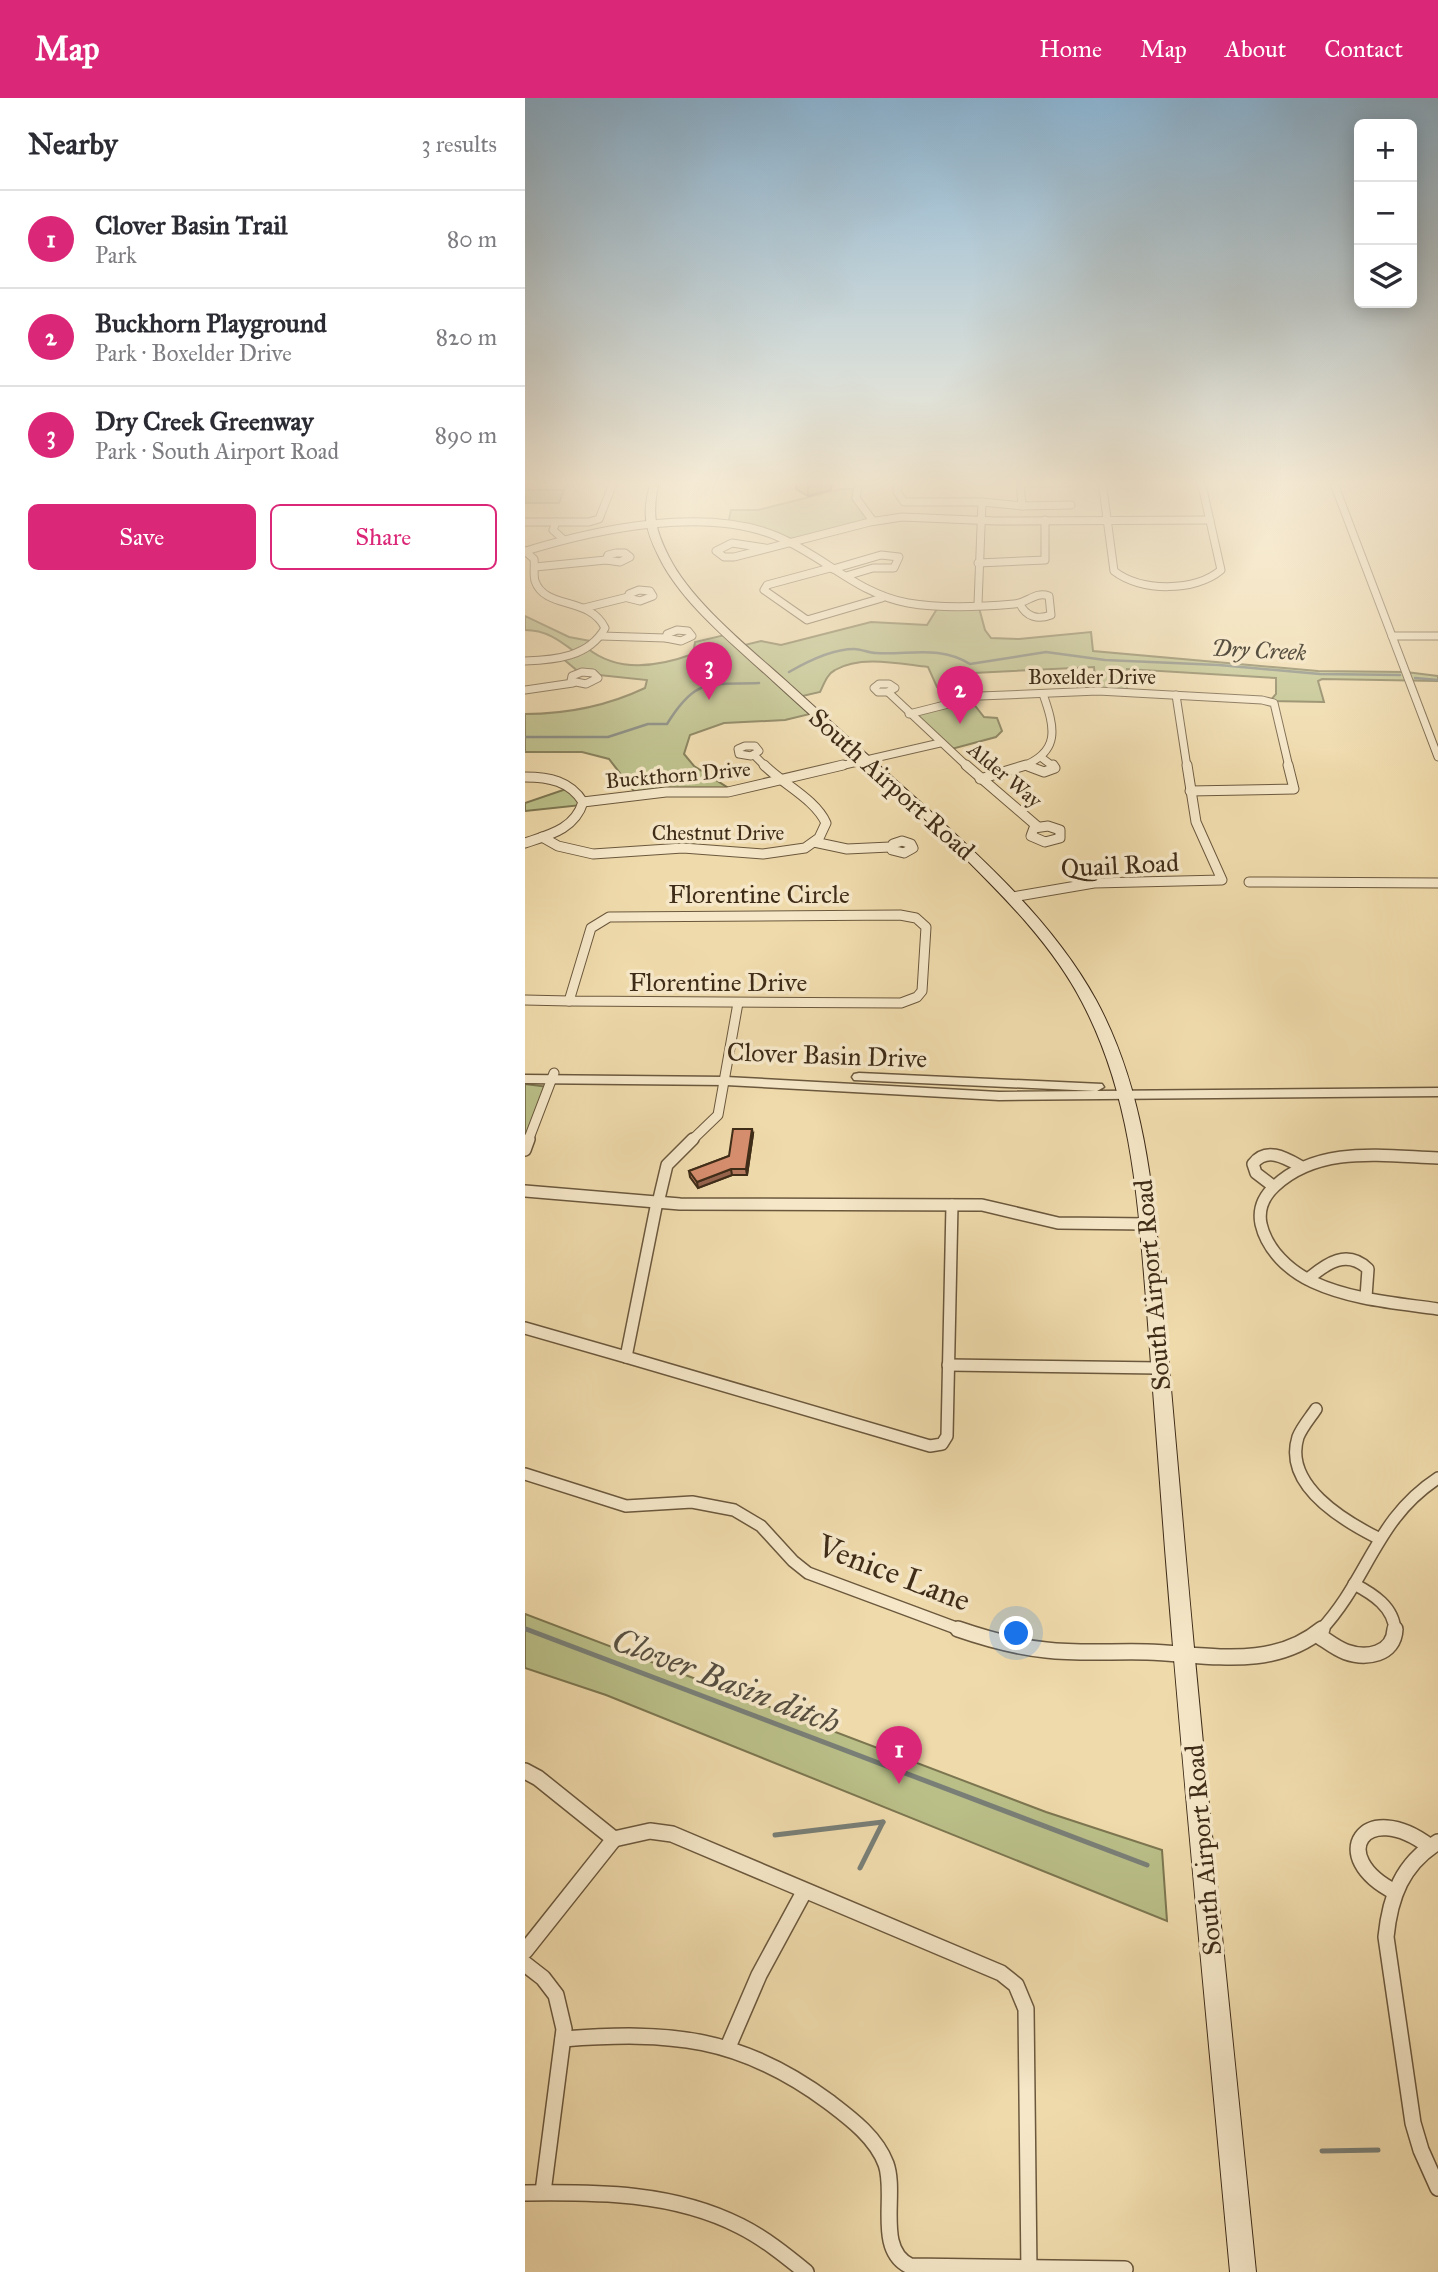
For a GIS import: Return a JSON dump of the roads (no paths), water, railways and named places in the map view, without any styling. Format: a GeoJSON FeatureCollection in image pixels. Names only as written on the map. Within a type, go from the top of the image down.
{"type":"FeatureCollection","features":[{"type":"Feature","properties":{"kind":"main road","name":"South Airport Road"},"geometry":{"type":"LineString","coordinates":[[680,582],[765,668],[864,761],[944,830],[1012,897],[1040,929],[1088,999],[1115,1058],[1137,1141],[1148,1224],[1184,1656],[1243,2272]]}},
{"type":"Feature","properties":{"kind":"street"},"geometry":{"type":"LineString","coordinates":[[525,661],[545,661],[574,654],[589,647],[605,628],[601,619],[584,608],[544,592],[536,582]]}},
{"type":"Feature","properties":{"kind":"street"},"geometry":{"type":"LineString","coordinates":[[777,582],[767,585],[764,591],[807,620],[882,598]]}},
{"type":"Feature","properties":{"kind":"street"},"geometry":{"type":"LineString","coordinates":[[857,582],[882,598],[920,604],[1020,604],[1034,594],[1047,595],[1051,615],[1033,617],[1022,610],[1020,604]]}},
{"type":"Feature","properties":{"kind":"street"},"geometry":{"type":"LineString","coordinates":[[978,582],[978,604]]}},
{"type":"Feature","properties":{"kind":"street"},"geometry":{"type":"LineString","coordinates":[[1138,582],[1200,582]]}},
{"type":"Feature","properties":{"kind":"street"},"geometry":{"type":"LineString","coordinates":[[1372,582],[1438,758]]}},
{"type":"Feature","properties":{"kind":"street"},"geometry":{"type":"LineString","coordinates":[[584,608],[628,597]]}},
{"type":"Feature","properties":{"kind":"street"},"geometry":{"type":"LineString","coordinates":[[601,636],[667,638]]}},
{"type":"Feature","properties":{"kind":"street"},"geometry":{"type":"LineString","coordinates":[[1392,636],[1438,636]]}},
{"type":"Feature","properties":{"kind":"street"},"geometry":{"type":"LineString","coordinates":[[525,690],[573,683]]}},
{"type":"Feature","properties":{"kind":"street","name":"Boxelder Drive"},"geometry":{"type":"LineString","coordinates":[[909,714],[980,696],[1108,691],[1176,695],[1198,826],[1220,873]]}},
{"type":"Feature","properties":{"kind":"street","name":"Alder Way"},"geometry":{"type":"LineString","coordinates":[[888,692],[940,743],[1038,827]]}},
{"type":"Feature","properties":{"kind":"street"},"geometry":{"type":"LineString","coordinates":[[981,779],[1028,766],[1042,758],[1052,743],[1049,708],[1043,694]]}},
{"type":"Feature","properties":{"kind":"street"},"geometry":{"type":"LineString","coordinates":[[1176,695],[1262,699],[1274,703],[1295,787],[1284,791],[1190,791]]}},
{"type":"Feature","properties":{"kind":"street","name":"Buckthorn Drive"},"geometry":{"type":"LineString","coordinates":[[583,802],[666,792],[723,793],[940,743]]}},
{"type":"Feature","properties":{"kind":"street","name":"Chestnut Drive"},"geometry":{"type":"LineString","coordinates":[[542,837],[565,850],[594,855],[681,848],[776,854],[814,842],[824,831],[825,816],[780,781],[754,755]]}},
{"type":"Feature","properties":{"kind":"street"},"geometry":{"type":"LineString","coordinates":[[1028,766],[1044,772],[1055,768],[1052,763],[1042,758]]}},
{"type":"Feature","properties":{"kind":"street"},"geometry":{"type":"LineString","coordinates":[[525,777],[544,777],[564,783],[575,790],[583,802],[580,812],[572,821],[525,843]]}},
{"type":"Feature","properties":{"kind":"street"},"geometry":{"type":"LineString","coordinates":[[814,842],[847,849],[890,847]]}},
{"type":"Feature","properties":{"kind":"street","name":"Quail Road"},"geometry":{"type":"LineString","coordinates":[[1012,897],[1094,883],[1215,882],[1222,880],[1220,873]]}},
{"type":"Feature","properties":{"kind":"street"},"geometry":{"type":"LineString","coordinates":[[1249,882],[1438,883]]}},
{"type":"Feature","properties":{"kind":"street","name":"Florentine Circle"},"geometry":{"type":"LineString","coordinates":[[569,1003],[591,928],[602,919],[619,915],[912,917],[923,922],[926,930],[923,988],[919,996],[911,1000]]}},
{"type":"Feature","properties":{"kind":"street","name":"Florentine Drive"},"geometry":{"type":"LineString","coordinates":[[525,1000],[569,1003],[892,1003],[911,1000]]}},
{"type":"Feature","properties":{"kind":"street"},"geometry":{"type":"LineString","coordinates":[[626,1357],[667,1165],[718,1115],[738,1003]]}},
{"type":"Feature","properties":{"kind":"street","name":"Clover Basin Drive"},"geometry":{"type":"LineString","coordinates":[[525,1070],[553,1076]]}},
{"type":"Feature","properties":{"kind":"street"},"geometry":{"type":"LineString","coordinates":[[525,1150],[553,1076]]}},
{"type":"Feature","properties":{"kind":"street","name":"Clover Basin Drive"},"geometry":{"type":"LineString","coordinates":[[525,1079],[553,1076],[726,1076],[999,1096],[1438,1092]]}},
{"type":"Feature","properties":{"kind":"street"},"geometry":{"type":"LineString","coordinates":[[1273,1186],[1255,1172],[1253,1164],[1256,1158],[1266,1154],[1279,1154],[1300,1166]]}},
{"type":"Feature","properties":{"kind":"street"},"geometry":{"type":"LineString","coordinates":[[1438,1158],[1338,1157],[1300,1166],[1273,1186],[1261,1206],[1263,1231],[1282,1259],[1308,1279],[1332,1289],[1366,1297],[1438,1309]]}},
{"type":"Feature","properties":{"kind":"street"},"geometry":{"type":"LineString","coordinates":[[525,1191],[658,1203],[995,1206],[1058,1223],[1148,1224]]}},
{"type":"Feature","properties":{"kind":"street"},"geometry":{"type":"LineString","coordinates":[[525,1328],[930,1446],[942,1444],[946,1438],[952,1205]]}},
{"type":"Feature","properties":{"kind":"street"},"geometry":{"type":"LineString","coordinates":[[1308,1279],[1335,1259],[1355,1259],[1368,1269],[1366,1297]]}},
{"type":"Feature","properties":{"kind":"street"},"geometry":{"type":"LineString","coordinates":[[948,1365],[1159,1368]]}},
{"type":"Feature","properties":{"kind":"street"},"geometry":{"type":"LineString","coordinates":[[1316,1409],[1300,1432],[1297,1443],[1298,1460],[1303,1475],[1331,1509],[1348,1522],[1378,1538]]}},
{"type":"Feature","properties":{"kind":"street","name":"Venice Lane"},"geometry":{"type":"LineString","coordinates":[[525,1474],[626,1506],[695,1502],[727,1508],[762,1527],[789,1559],[808,1573],[992,1639],[1057,1651],[1150,1652],[1237,1659],[1273,1654],[1292,1648],[1316,1634]]}},
{"type":"Feature","properties":{"kind":"street"},"geometry":{"type":"LineString","coordinates":[[1354,1584],[1378,1598],[1395,1625],[1392,1643],[1383,1651],[1363,1655],[1343,1650],[1316,1634],[1332,1617],[1354,1584],[1378,1538],[1406,1499],[1438,1478]]}},
{"type":"Feature","properties":{"kind":"street"},"geometry":{"type":"LineString","coordinates":[[525,1771],[614,1839]]}},
{"type":"Feature","properties":{"kind":"street"},"geometry":{"type":"LineString","coordinates":[[1395,1892],[1377,1884],[1363,1871],[1358,1855],[1361,1839],[1373,1829],[1393,1827],[1434,1844],[1404,1871],[1395,1892],[1386,1937],[1404,2076],[1416,2135],[1438,2188]]}},
{"type":"Feature","properties":{"kind":"street"},"geometry":{"type":"LineString","coordinates":[[525,1951],[614,1839],[650,1832],[666,1833],[1001,1973],[1017,1987],[1026,2013],[1029,2270]]}},
{"type":"Feature","properties":{"kind":"street"},"geometry":{"type":"LineString","coordinates":[[728,2047],[759,1975],[804,1892]]}},
{"type":"Feature","properties":{"kind":"street"},"geometry":{"type":"LineString","coordinates":[[525,1964],[540,1974],[557,1997],[562,2014],[563,2039],[534,2193],[623,2193],[678,2202],[743,2228],[806,2272]]}},
{"type":"Feature","properties":{"kind":"street"},"geometry":{"type":"LineString","coordinates":[[563,2039],[657,2034],[728,2047],[768,2063],[803,2082],[842,2112],[872,2141],[884,2160],[889,2176],[891,2247],[902,2262],[924,2269],[1125,2269]]}},
{"type":"Feature","properties":{"kind":"waterway","name":"Dry Creek"},"geometry":{"type":"LineString","coordinates":[[789,672],[829,653],[854,649],[876,653],[936,653],[959,658],[970,664],[1046,652],[1105,660],[1219,665],[1320,674],[1400,675]]}},
{"type":"Feature","properties":{"kind":"waterway","name":"Dry Creek"},"geometry":{"type":"LineString","coordinates":[[1415,678],[1438,680]]}},
{"type":"Feature","properties":{"kind":"waterway","name":"Dry Creek"},"geometry":{"type":"LineString","coordinates":[[525,737],[608,737],[648,724],[667,724],[686,698],[695,691],[715,684],[759,683]]}},
{"type":"Feature","properties":{"kind":"waterway","name":"Clover Basin ditch"},"geometry":{"type":"LineString","coordinates":[[525,1629],[531,1631]]}},
{"type":"Feature","properties":{"kind":"waterway","name":"Clover Basin ditch"},"geometry":{"type":"LineString","coordinates":[[526,1629],[1147,1865]]}},
{"type":"Feature","properties":{"kind":"waterway"},"geometry":{"type":"LineString","coordinates":[[775,1835],[883,1822],[860,1868]]}},
{"type":"Feature","properties":{"kind":"waterway"},"geometry":{"type":"LineString","coordinates":[[1322,2151],[1378,2150]]}},
{"type":"Feature","properties":{"kind":"place","name":"Dry Creek Greenway"},"geometry":{"type":"Point","coordinates":[709,700]}},
{"type":"Feature","properties":{"kind":"place","name":"Buckhorn Playground"},"geometry":{"type":"Point","coordinates":[960,724]}},
{"type":"Feature","properties":{"kind":"place","name":"Clover Basin Trail"},"geometry":{"type":"Point","coordinates":[899,1784]}}]}
